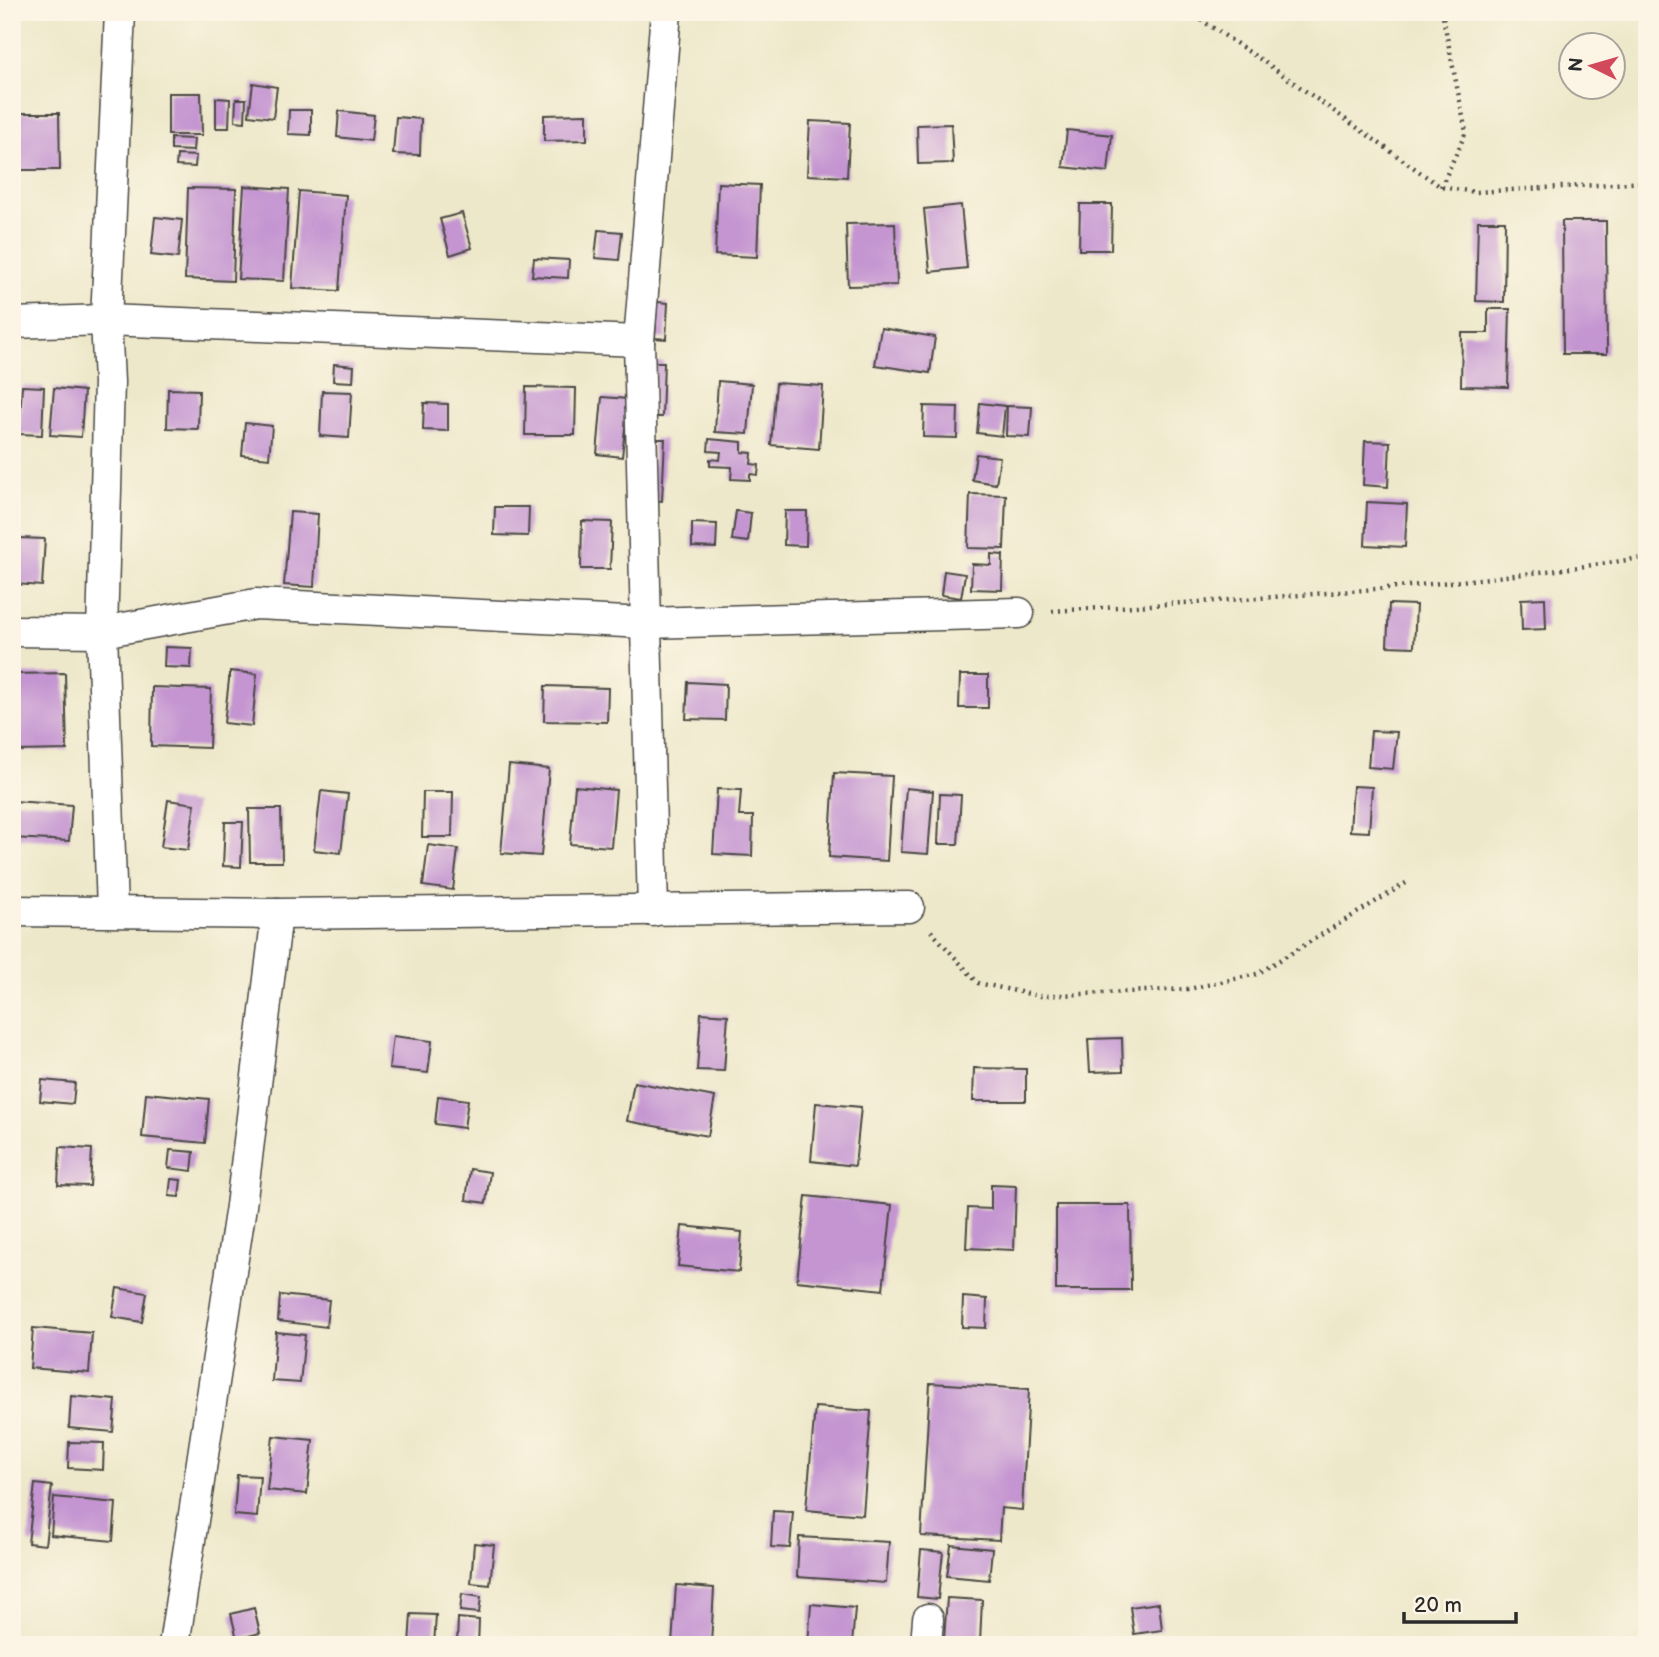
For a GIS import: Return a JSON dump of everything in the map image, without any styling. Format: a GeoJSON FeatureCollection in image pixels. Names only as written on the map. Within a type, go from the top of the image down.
{"type":"FeatureCollection","features":[{"type":"Feature","properties":{"kind":"street"},"geometry":{"type":"LineString","coordinates":[[112,910],[103,632],[109,382],[106,320],[120,12]]}},
{"type":"Feature","properties":{"kind":"street"},"geometry":{"type":"LineString","coordinates":[[653,911],[639,341],[666,12]]}},
{"type":"Feature","properties":{"kind":"street"},"geometry":{"type":"LineString","coordinates":[[12,323],[106,320],[639,341]]}},
{"type":"Feature","properties":{"kind":"street"},"geometry":{"type":"LineString","coordinates":[[12,631],[103,632],[256,604],[646,623],[1019,613]]}},
{"type":"Feature","properties":{"kind":"street"},"geometry":{"type":"LineString","coordinates":[[12,911],[112,910],[277,914],[463,909],[653,911],[909,907]]}},
{"type":"Feature","properties":{"kind":"street"},"geometry":{"type":"LineString","coordinates":[[174,1645],[241,1206],[277,914]]}},
{"type":"Feature","properties":{"kind":"path"},"geometry":{"type":"LineString","coordinates":[[1189,12],[1266,62],[1441,187],[1476,192],[1647,182]]}},
{"type":"Feature","properties":{"kind":"path"},"geometry":{"type":"LineString","coordinates":[[1441,187],[1466,132],[1442,12]]}},
{"type":"Feature","properties":{"kind":"path"},"geometry":{"type":"LineString","coordinates":[[1019,613],[1346,594],[1564,570],[1647,556]]}},
{"type":"Feature","properties":{"kind":"path"},"geometry":{"type":"LineString","coordinates":[[909,907],[978,983],[1039,996],[1111,994],[1189,989],[1257,974],[1406,883]]}},
{"type":"Feature","properties":{"kind":"building"},"geometry":{"type":"Polygon","coordinates":[[[253,83],[277,87],[273,118],[249,115],[253,83]]]}},
{"type":"Feature","properties":{"kind":"building"},"geometry":{"type":"Polygon","coordinates":[[[168,93],[201,93],[202,135],[168,135],[168,93]]]}},
{"type":"Feature","properties":{"kind":"building"},"geometry":{"type":"Polygon","coordinates":[[[216,98],[230,99],[229,128],[216,128],[216,98]]]}},
{"type":"Feature","properties":{"kind":"building"},"geometry":{"type":"Polygon","coordinates":[[[236,99],[246,99],[245,122],[235,121],[236,99]]]}},
{"type":"Feature","properties":{"kind":"building"},"geometry":{"type":"Polygon","coordinates":[[[289,110],[311,110],[311,135],[288,134],[289,110]]]}},
{"type":"Feature","properties":{"kind":"building"},"geometry":{"type":"Polygon","coordinates":[[[339,111],[374,115],[371,141],[337,137],[339,111]]]}},
{"type":"Feature","properties":{"kind":"building"},"geometry":{"type":"Polygon","coordinates":[[[20,113],[59,113],[60,170],[21,170],[20,113]]]}},
{"type":"Feature","properties":{"kind":"building"},"geometry":{"type":"Polygon","coordinates":[[[587,114],[587,140],[544,141],[544,115],[587,114]]]}},
{"type":"Feature","properties":{"kind":"building"},"geometry":{"type":"Polygon","coordinates":[[[396,117],[421,119],[420,155],[393,154],[396,117]]]}},
{"type":"Feature","properties":{"kind":"building"},"geometry":{"type":"Polygon","coordinates":[[[810,121],[850,123],[847,177],[807,175],[810,121]]]}},
{"type":"Feature","properties":{"kind":"building"},"geometry":{"type":"Polygon","coordinates":[[[951,124],[953,163],[918,164],[917,125],[951,124]]]}},
{"type":"Feature","properties":{"kind":"building"},"geometry":{"type":"Polygon","coordinates":[[[1067,130],[1112,135],[1108,172],[1063,167],[1067,130]]]}},
{"type":"Feature","properties":{"kind":"building"},"geometry":{"type":"Polygon","coordinates":[[[171,138],[194,139],[193,151],[171,150],[171,138]]]}},
{"type":"Feature","properties":{"kind":"building"},"geometry":{"type":"Polygon","coordinates":[[[177,155],[196,156],[195,167],[176,166],[177,155]]]}},
{"type":"Feature","properties":{"kind":"building"},"geometry":{"type":"Polygon","coordinates":[[[718,183],[760,185],[757,257],[715,255],[718,183]]]}},
{"type":"Feature","properties":{"kind":"building"},"geometry":{"type":"Polygon","coordinates":[[[244,186],[289,189],[284,281],[238,279],[244,186]]]}},
{"type":"Feature","properties":{"kind":"building"},"geometry":{"type":"Polygon","coordinates":[[[188,188],[236,189],[233,281],[185,279],[188,188]]]}},
{"type":"Feature","properties":{"kind":"building"},"geometry":{"type":"Polygon","coordinates":[[[299,191],[346,195],[339,291],[292,288],[299,191]]]}},
{"type":"Feature","properties":{"kind":"building"},"geometry":{"type":"Polygon","coordinates":[[[1080,204],[1112,204],[1111,250],[1079,250],[1080,204]]]}},
{"type":"Feature","properties":{"kind":"building"},"geometry":{"type":"Polygon","coordinates":[[[961,205],[967,268],[930,272],[924,209],[961,205]]]}},
{"type":"Feature","properties":{"kind":"building"},"geometry":{"type":"Polygon","coordinates":[[[462,213],[472,248],[450,255],[440,219],[462,213]]]}},
{"type":"Feature","properties":{"kind":"building"},"geometry":{"type":"Polygon","coordinates":[[[155,217],[182,220],[178,258],[151,255],[155,217]]]}},
{"type":"Feature","properties":{"kind":"building"},"geometry":{"type":"Polygon","coordinates":[[[1478,221],[1505,221],[1504,302],[1476,301],[1478,221]]]}},
{"type":"Feature","properties":{"kind":"building"},"geometry":{"type":"Polygon","coordinates":[[[1562,221],[1606,221],[1607,354],[1563,354],[1562,221]]]}},
{"type":"Feature","properties":{"kind":"building"},"geometry":{"type":"Polygon","coordinates":[[[895,223],[897,285],[848,286],[846,224],[895,223]]]}},
{"type":"Feature","properties":{"kind":"building"},"geometry":{"type":"Polygon","coordinates":[[[598,230],[622,232],[619,260],[595,258],[598,230]]]}},
{"type":"Feature","properties":{"kind":"building"},"geometry":{"type":"Polygon","coordinates":[[[534,258],[569,260],[568,278],[532,276],[534,258]]]}},
{"type":"Feature","properties":{"kind":"building"},"geometry":{"type":"Polygon","coordinates":[[[657,302],[668,303],[666,339],[655,338],[657,302]]]}},
{"type":"Feature","properties":{"kind":"building"},"geometry":{"type":"Polygon","coordinates":[[[1488,309],[1510,309],[1508,387],[1461,386],[1462,333],[1488,333],[1488,309]]]}},
{"type":"Feature","properties":{"kind":"building"},"geometry":{"type":"Polygon","coordinates":[[[881,328],[935,337],[930,373],[875,365],[881,328]]]}},
{"type":"Feature","properties":{"kind":"building"},"geometry":{"type":"Polygon","coordinates":[[[655,362],[664,362],[662,417],[654,417],[655,362]]]}},
{"type":"Feature","properties":{"kind":"building"},"geometry":{"type":"Polygon","coordinates":[[[334,364],[354,366],[353,382],[333,381],[334,364]]]}},
{"type":"Feature","properties":{"kind":"building"},"geometry":{"type":"Polygon","coordinates":[[[718,381],[752,384],[748,434],[715,432],[718,381]]]}},
{"type":"Feature","properties":{"kind":"building"},"geometry":{"type":"Polygon","coordinates":[[[776,383],[823,386],[819,449],[771,445],[776,383]]]}},
{"type":"Feature","properties":{"kind":"building"},"geometry":{"type":"Polygon","coordinates":[[[22,386],[44,387],[42,435],[19,434],[22,386]]]}},
{"type":"Feature","properties":{"kind":"building"},"geometry":{"type":"Polygon","coordinates":[[[526,387],[576,388],[575,435],[525,435],[526,387]]]}},
{"type":"Feature","properties":{"kind":"building"},"geometry":{"type":"Polygon","coordinates":[[[54,388],[84,391],[81,437],[50,435],[54,388]]]}},
{"type":"Feature","properties":{"kind":"building"},"geometry":{"type":"Polygon","coordinates":[[[168,389],[199,390],[198,429],[167,428],[168,389]]]}},
{"type":"Feature","properties":{"kind":"building"},"geometry":{"type":"Polygon","coordinates":[[[322,391],[352,392],[349,438],[320,436],[322,391]]]}},
{"type":"Feature","properties":{"kind":"building"},"geometry":{"type":"Polygon","coordinates":[[[602,397],[628,399],[622,457],[597,454],[602,397]]]}},
{"type":"Feature","properties":{"kind":"building"},"geometry":{"type":"Polygon","coordinates":[[[424,403],[448,404],[448,431],[423,430],[424,403]]]}},
{"type":"Feature","properties":{"kind":"building"},"geometry":{"type":"Polygon","coordinates":[[[980,403],[1005,406],[1002,436],[977,433],[980,403]]]}},
{"type":"Feature","properties":{"kind":"building"},"geometry":{"type":"Polygon","coordinates":[[[924,406],[958,407],[957,438],[923,437],[924,406]]]}},
{"type":"Feature","properties":{"kind":"building"},"geometry":{"type":"Polygon","coordinates":[[[1007,406],[1032,407],[1030,437],[1006,436],[1007,406]]]}},
{"type":"Feature","properties":{"kind":"building"},"geometry":{"type":"Polygon","coordinates":[[[245,423],[272,426],[269,458],[242,455],[245,423]]]}},
{"type":"Feature","properties":{"kind":"building"},"geometry":{"type":"Polygon","coordinates":[[[654,439],[665,439],[662,501],[652,500],[654,439]]]}},
{"type":"Feature","properties":{"kind":"building"},"geometry":{"type":"Polygon","coordinates":[[[709,439],[742,442],[742,452],[752,453],[751,464],[759,465],[758,475],[750,474],[750,480],[731,479],[732,467],[710,466],[710,459],[720,460],[721,452],[708,451],[709,439]]]}},
{"type":"Feature","properties":{"kind":"building"},"geometry":{"type":"Polygon","coordinates":[[[1365,441],[1390,442],[1388,487],[1363,485],[1365,441]]]}},
{"type":"Feature","properties":{"kind":"building"},"geometry":{"type":"Polygon","coordinates":[[[976,454],[1000,457],[996,484],[972,480],[976,454]]]}},
{"type":"Feature","properties":{"kind":"building"},"geometry":{"type":"Polygon","coordinates":[[[970,494],[1006,495],[1004,549],[968,548],[970,494]]]}},
{"type":"Feature","properties":{"kind":"building"},"geometry":{"type":"Polygon","coordinates":[[[1367,502],[1407,504],[1405,547],[1365,545],[1367,502]]]}},
{"type":"Feature","properties":{"kind":"building"},"geometry":{"type":"Polygon","coordinates":[[[495,507],[529,507],[528,536],[494,535],[495,507]]]}},
{"type":"Feature","properties":{"kind":"building"},"geometry":{"type":"Polygon","coordinates":[[[736,511],[751,513],[748,542],[732,540],[736,511]]]}},
{"type":"Feature","properties":{"kind":"building"},"geometry":{"type":"Polygon","coordinates":[[[785,511],[807,511],[806,546],[784,545],[785,511]]]}},
{"type":"Feature","properties":{"kind":"building"},"geometry":{"type":"Polygon","coordinates":[[[290,512],[318,514],[314,587],[284,585],[290,512]]]}},
{"type":"Feature","properties":{"kind":"building"},"geometry":{"type":"Polygon","coordinates":[[[582,521],[612,522],[610,569],[581,569],[582,521]]]}},
{"type":"Feature","properties":{"kind":"building"},"geometry":{"type":"Polygon","coordinates":[[[692,523],[717,524],[716,548],[692,547],[692,523]]]}},
{"type":"Feature","properties":{"kind":"building"},"geometry":{"type":"Polygon","coordinates":[[[19,538],[45,539],[42,586],[16,584],[19,538]]]}},
{"type":"Feature","properties":{"kind":"building"},"geometry":{"type":"Polygon","coordinates":[[[991,554],[1003,555],[1002,590],[971,589],[972,564],[991,565],[991,554]]]}},
{"type":"Feature","properties":{"kind":"building"},"geometry":{"type":"Polygon","coordinates":[[[944,571],[965,574],[961,598],[941,595],[944,571]]]}},
{"type":"Feature","properties":{"kind":"building"},"geometry":{"type":"Polygon","coordinates":[[[1545,598],[1546,629],[1522,630],[1521,599],[1545,598]]]}},
{"type":"Feature","properties":{"kind":"building"},"geometry":{"type":"Polygon","coordinates":[[[1389,604],[1416,605],[1414,647],[1387,646],[1389,604]]]}},
{"type":"Feature","properties":{"kind":"building"},"geometry":{"type":"Polygon","coordinates":[[[165,647],[192,648],[191,668],[164,667],[165,647]]]}},
{"type":"Feature","properties":{"kind":"building"},"geometry":{"type":"Polygon","coordinates":[[[230,671],[257,674],[252,726],[224,723],[230,671]]]}},
{"type":"Feature","properties":{"kind":"building"},"geometry":{"type":"Polygon","coordinates":[[[65,673],[67,750],[15,751],[14,674],[65,673]]]}},
{"type":"Feature","properties":{"kind":"building"},"geometry":{"type":"Polygon","coordinates":[[[960,675],[988,675],[988,708],[959,708],[960,675]]]}},
{"type":"Feature","properties":{"kind":"building"},"geometry":{"type":"Polygon","coordinates":[[[688,682],[726,684],[725,720],[686,719],[688,682]]]}},
{"type":"Feature","properties":{"kind":"building"},"geometry":{"type":"Polygon","coordinates":[[[545,686],[608,688],[607,722],[544,721],[545,686]]]}},
{"type":"Feature","properties":{"kind":"building"},"geometry":{"type":"Polygon","coordinates":[[[152,687],[211,689],[209,748],[151,746],[152,687]]]}},
{"type":"Feature","properties":{"kind":"building"},"geometry":{"type":"Polygon","coordinates":[[[1371,731],[1397,732],[1393,769],[1368,767],[1371,731]]]}},
{"type":"Feature","properties":{"kind":"building"},"geometry":{"type":"Polygon","coordinates":[[[509,765],[549,769],[541,856],[501,853],[509,765]]]}},
{"type":"Feature","properties":{"kind":"building"},"geometry":{"type":"Polygon","coordinates":[[[834,773],[892,776],[887,861],[829,857],[834,773]]]}},
{"type":"Feature","properties":{"kind":"building"},"geometry":{"type":"Polygon","coordinates":[[[575,786],[616,790],[611,847],[570,844],[575,786]]]}},
{"type":"Feature","properties":{"kind":"building"},"geometry":{"type":"Polygon","coordinates":[[[1353,786],[1372,787],[1369,832],[1350,831],[1353,786]]]}},
{"type":"Feature","properties":{"kind":"building"},"geometry":{"type":"Polygon","coordinates":[[[906,788],[933,791],[928,854],[901,852],[906,788]]]}},
{"type":"Feature","properties":{"kind":"building"},"geometry":{"type":"Polygon","coordinates":[[[717,789],[741,790],[739,816],[753,816],[752,856],[713,854],[717,789]]]}},
{"type":"Feature","properties":{"kind":"building"},"geometry":{"type":"Polygon","coordinates":[[[321,791],[348,794],[341,853],[314,850],[321,791]]]}},
{"type":"Feature","properties":{"kind":"building"},"geometry":{"type":"Polygon","coordinates":[[[423,792],[453,792],[452,837],[422,837],[423,792]]]}},
{"type":"Feature","properties":{"kind":"building"},"geometry":{"type":"Polygon","coordinates":[[[940,794],[961,795],[958,844],[938,844],[940,794]]]}},
{"type":"Feature","properties":{"kind":"building"},"geometry":{"type":"Polygon","coordinates":[[[168,800],[195,804],[188,850],[161,847],[168,800]]]}},
{"type":"Feature","properties":{"kind":"building"},"geometry":{"type":"Polygon","coordinates":[[[13,801],[72,805],[69,841],[12,838],[13,801]]]}},
{"type":"Feature","properties":{"kind":"building"},"geometry":{"type":"Polygon","coordinates":[[[249,809],[281,809],[282,862],[250,862],[249,809]]]}},
{"type":"Feature","properties":{"kind":"building"},"geometry":{"type":"Polygon","coordinates":[[[225,822],[243,822],[241,867],[223,866],[225,822]]]}},
{"type":"Feature","properties":{"kind":"building"},"geometry":{"type":"Polygon","coordinates":[[[428,845],[458,849],[453,890],[423,886],[428,845]]]}},
{"type":"Feature","properties":{"kind":"building"},"geometry":{"type":"Polygon","coordinates":[[[701,1013],[728,1015],[724,1071],[697,1070],[701,1013]]]}},
{"type":"Feature","properties":{"kind":"building"},"geometry":{"type":"Polygon","coordinates":[[[393,1036],[432,1041],[428,1073],[389,1069],[393,1036]]]}},
{"type":"Feature","properties":{"kind":"building"},"geometry":{"type":"Polygon","coordinates":[[[1122,1038],[1123,1071],[1090,1072],[1088,1039],[1122,1038]]]}},
{"type":"Feature","properties":{"kind":"building"},"geometry":{"type":"Polygon","coordinates":[[[974,1068],[1026,1069],[1026,1101],[973,1101],[974,1068]]]}},
{"type":"Feature","properties":{"kind":"building"},"geometry":{"type":"Polygon","coordinates":[[[42,1080],[75,1083],[73,1104],[40,1101],[42,1080]]]}},
{"type":"Feature","properties":{"kind":"building"},"geometry":{"type":"Polygon","coordinates":[[[634,1082],[715,1097],[708,1136],[627,1121],[634,1082]]]}},
{"type":"Feature","properties":{"kind":"building"},"geometry":{"type":"Polygon","coordinates":[[[146,1093],[209,1099],[205,1143],[142,1137],[146,1093]]]}},
{"type":"Feature","properties":{"kind":"building"},"geometry":{"type":"Polygon","coordinates":[[[438,1096],[468,1100],[464,1128],[435,1124],[438,1096]]]}},
{"type":"Feature","properties":{"kind":"building"},"geometry":{"type":"Polygon","coordinates":[[[816,1103],[861,1107],[855,1166],[811,1161],[816,1103]]]}},
{"type":"Feature","properties":{"kind":"building"},"geometry":{"type":"Polygon","coordinates":[[[60,1147],[92,1149],[90,1186],[58,1185],[60,1147]]]}},
{"type":"Feature","properties":{"kind":"building"},"geometry":{"type":"Polygon","coordinates":[[[170,1150],[194,1152],[192,1171],[168,1168],[170,1150]]]}},
{"type":"Feature","properties":{"kind":"building"},"geometry":{"type":"Polygon","coordinates":[[[470,1169],[490,1172],[486,1203],[466,1200],[470,1169]]]}},
{"type":"Feature","properties":{"kind":"building"},"geometry":{"type":"Polygon","coordinates":[[[171,1179],[181,1180],[179,1197],[169,1196],[171,1179]]]}},
{"type":"Feature","properties":{"kind":"building"},"geometry":{"type":"Polygon","coordinates":[[[991,1185],[1016,1186],[1014,1250],[966,1248],[968,1208],[991,1209],[991,1185]]]}},
{"type":"Feature","properties":{"kind":"building"},"geometry":{"type":"Polygon","coordinates":[[[806,1196],[892,1205],[883,1290],[797,1281],[806,1196]]]}},
{"type":"Feature","properties":{"kind":"building"},"geometry":{"type":"Polygon","coordinates":[[[1056,1205],[1130,1205],[1131,1290],[1056,1290],[1056,1205]]]}},
{"type":"Feature","properties":{"kind":"building"},"geometry":{"type":"Polygon","coordinates":[[[682,1226],[742,1232],[739,1272],[678,1266],[682,1226]]]}},
{"type":"Feature","properties":{"kind":"building"},"geometry":{"type":"Polygon","coordinates":[[[117,1288],[147,1293],[142,1322],[112,1317],[117,1288]]]}},
{"type":"Feature","properties":{"kind":"building"},"geometry":{"type":"Polygon","coordinates":[[[280,1295],[329,1300],[326,1327],[278,1321],[280,1295]]]}},
{"type":"Feature","properties":{"kind":"building"},"geometry":{"type":"Polygon","coordinates":[[[963,1297],[987,1299],[986,1328],[962,1327],[963,1297]]]}},
{"type":"Feature","properties":{"kind":"building"},"geometry":{"type":"Polygon","coordinates":[[[33,1328],[92,1333],[89,1373],[30,1368],[33,1328]]]}},
{"type":"Feature","properties":{"kind":"building"},"geometry":{"type":"Polygon","coordinates":[[[276,1332],[305,1335],[300,1383],[272,1381],[276,1332]]]}},
{"type":"Feature","properties":{"kind":"building"},"geometry":{"type":"Polygon","coordinates":[[[930,1383],[1029,1389],[1022,1510],[1001,1508],[999,1540],[921,1536],[930,1383]]]}},
{"type":"Feature","properties":{"kind":"building"},"geometry":{"type":"Polygon","coordinates":[[[71,1396],[116,1400],[113,1432],[69,1428],[71,1396]]]}},
{"type":"Feature","properties":{"kind":"building"},"geometry":{"type":"Polygon","coordinates":[[[815,1407],[871,1411],[863,1515],[806,1510],[815,1407]]]}},
{"type":"Feature","properties":{"kind":"building"},"geometry":{"type":"Polygon","coordinates":[[[273,1436],[313,1440],[307,1494],[267,1490],[273,1436]]]}},
{"type":"Feature","properties":{"kind":"building"},"geometry":{"type":"Polygon","coordinates":[[[69,1442],[104,1443],[103,1470],[68,1468],[69,1442]]]}},
{"type":"Feature","properties":{"kind":"building"},"geometry":{"type":"Polygon","coordinates":[[[237,1475],[260,1476],[257,1517],[234,1515],[237,1475]]]}},
{"type":"Feature","properties":{"kind":"building"},"geometry":{"type":"Polygon","coordinates":[[[35,1484],[52,1486],[45,1545],[28,1543],[35,1484]]]}},
{"type":"Feature","properties":{"kind":"building"},"geometry":{"type":"Polygon","coordinates":[[[54,1497],[116,1503],[113,1541],[51,1535],[54,1497]]]}},
{"type":"Feature","properties":{"kind":"building"},"geometry":{"type":"Polygon","coordinates":[[[773,1511],[793,1512],[790,1548],[771,1547],[773,1511]]]}},
{"type":"Feature","properties":{"kind":"building"},"geometry":{"type":"Polygon","coordinates":[[[799,1537],[889,1542],[886,1583],[797,1577],[799,1537]]]}},
{"type":"Feature","properties":{"kind":"building"},"geometry":{"type":"Polygon","coordinates":[[[474,1543],[494,1545],[490,1585],[471,1583],[474,1543]]]}},
{"type":"Feature","properties":{"kind":"building"},"geometry":{"type":"Polygon","coordinates":[[[951,1545],[992,1549],[989,1580],[947,1576],[951,1545]]]}},
{"type":"Feature","properties":{"kind":"building"},"geometry":{"type":"Polygon","coordinates":[[[921,1550],[943,1552],[938,1599],[917,1597],[921,1550]]]}},
{"type":"Feature","properties":{"kind":"building"},"geometry":{"type":"Polygon","coordinates":[[[676,1585],[714,1588],[711,1645],[672,1645],[676,1585]]]}},
{"type":"Feature","properties":{"kind":"building"},"geometry":{"type":"Polygon","coordinates":[[[462,1594],[481,1597],[479,1613],[460,1611],[462,1594]]]}},
{"type":"Feature","properties":{"kind":"building"},"geometry":{"type":"Polygon","coordinates":[[[947,1598],[982,1600],[980,1642],[944,1640],[947,1598]]]}},
{"type":"Feature","properties":{"kind":"building"},"geometry":{"type":"Polygon","coordinates":[[[1159,1603],[1162,1630],[1134,1634],[1130,1607],[1159,1603]]]}},
{"type":"Feature","properties":{"kind":"building"},"geometry":{"type":"Polygon","coordinates":[[[811,1604],[855,1608],[852,1645],[808,1645],[811,1604]]]}},
{"type":"Feature","properties":{"kind":"building"},"geometry":{"type":"Polygon","coordinates":[[[254,1608],[260,1633],[237,1639],[231,1614],[254,1608]]]}},
{"type":"Feature","properties":{"kind":"building"},"geometry":{"type":"Polygon","coordinates":[[[411,1614],[436,1615],[434,1645],[409,1645],[411,1614]]]}},
{"type":"Feature","properties":{"kind":"building"},"geometry":{"type":"Polygon","coordinates":[[[458,1618],[479,1620],[478,1645],[457,1645],[458,1618]]]}}]}
